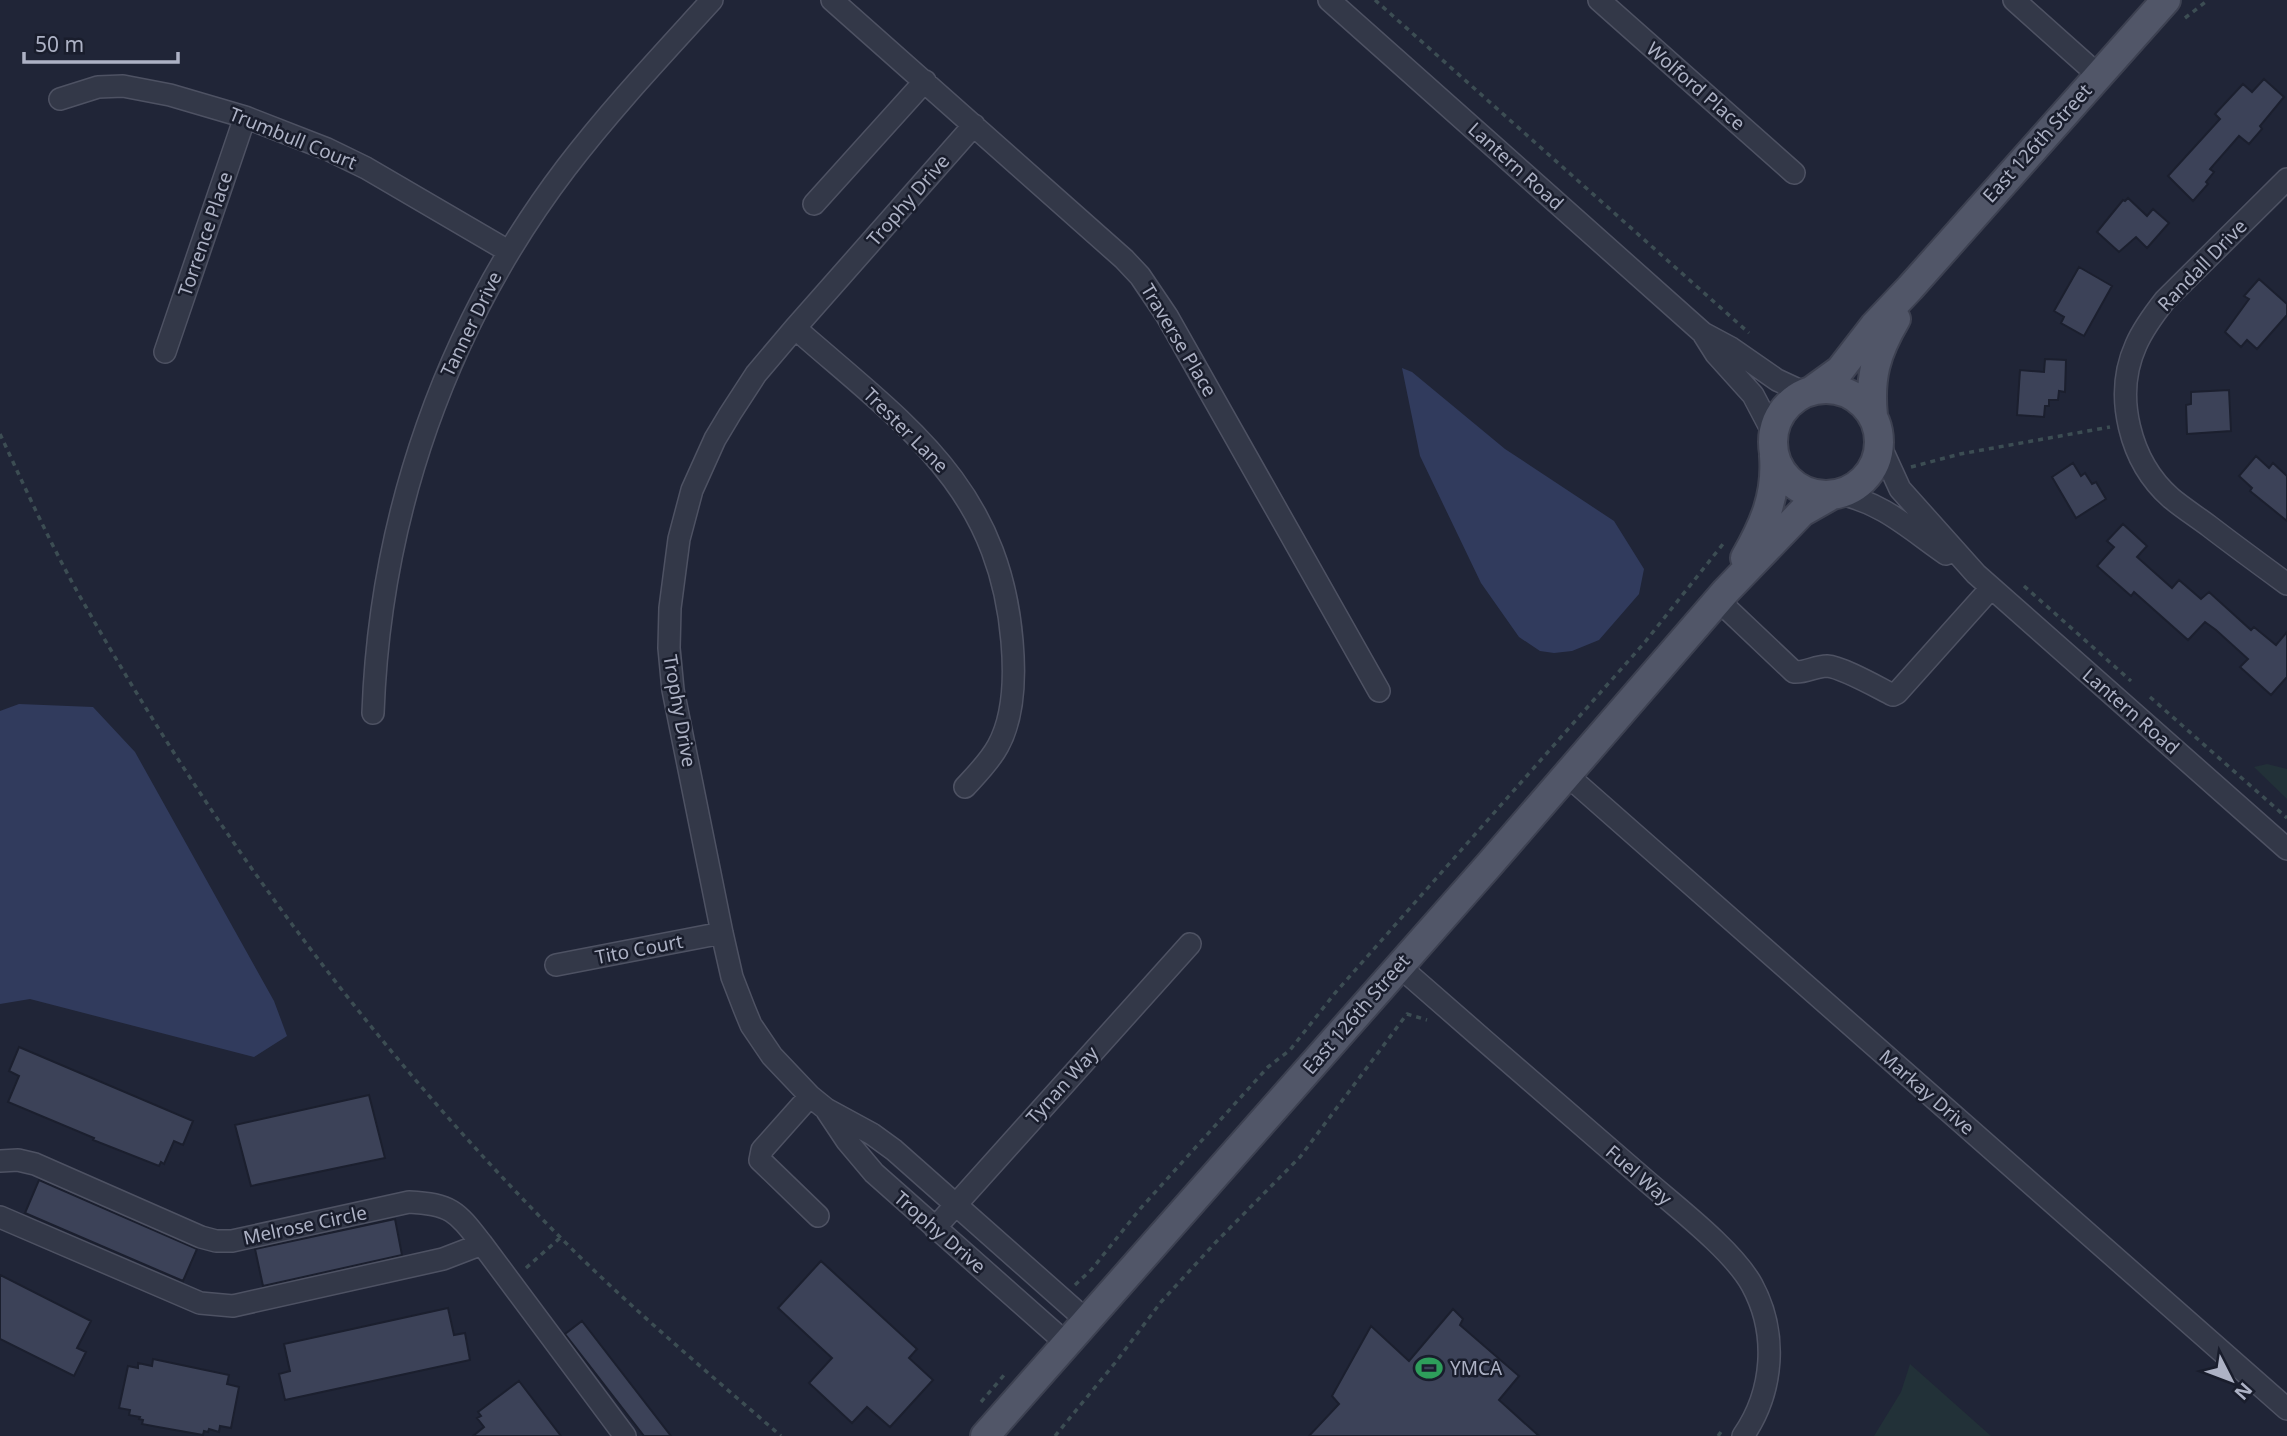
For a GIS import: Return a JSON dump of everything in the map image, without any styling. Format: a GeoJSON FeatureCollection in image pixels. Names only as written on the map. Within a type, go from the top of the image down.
{"type":"FeatureCollection","features":[{"type":"Feature","properties":{"kind":"main road","name":"East 126th Street"},"geometry":{"type":"LineString","coordinates":[[1808,392],[1840,370],[1874,326],[1910,289],[2166,0]]}},
{"type":"Feature","properties":{"kind":"main road","name":"East 126th Street"},"geometry":{"type":"LineString","coordinates":[[1876,427],[1871,399],[1873,369],[1910,289]]}},
{"type":"Feature","properties":{"kind":"main road"},"geometry":{"type":"LineString","coordinates":[[1834,391],[1852,396],[1876,427],[1879,454],[1873,468],[1853,489],[1836,495],[1811,493],[1794,484],[1780,471],[1774,444],[1776,422],[1786,406],[1808,392],[1834,391]]}},
{"type":"Feature","properties":{"kind":"main road","name":"East 126th Street"},"geometry":{"type":"LineString","coordinates":[[1722,595],[1757,537],[1770,508],[1775,487],[1774,444]]}},
{"type":"Feature","properties":{"kind":"main road","name":"East 126th Street"},"geometry":{"type":"LineString","coordinates":[[985,1436],[1722,595],[1802,512],[1836,495]]}},
{"type":"Feature","properties":{"kind":"street","name":"Tanner Drive"},"geometry":{"type":"LineString","coordinates":[[373,713],[375,664],[387,575],[405,493],[428,421],[470,320],[508,251],[581,149],[712,0]]}},
{"type":"Feature","properties":{"kind":"street","name":"Traverse Place"},"geometry":{"type":"LineString","coordinates":[[832,0],[1140,276],[1167,316],[1379,691]]}},
{"type":"Feature","properties":{"kind":"street","name":"Lantern Road"},"geometry":{"type":"LineString","coordinates":[[1329,0],[1703,333],[1731,348],[1777,380],[1808,392]]}},
{"type":"Feature","properties":{"kind":"street","name":"Wolford Place"},"geometry":{"type":"LineString","coordinates":[[1599,0],[1794,173]]}},
{"type":"Feature","properties":{"kind":"street"},"geometry":{"type":"LineString","coordinates":[[2014,0],[2098,75]]}},
{"type":"Feature","properties":{"kind":"street"},"geometry":{"type":"LineString","coordinates":[[814,204],[925,81]]}},
{"type":"Feature","properties":{"kind":"street","name":"Trumbull Court"},"geometry":{"type":"LineString","coordinates":[[60,99],[98,87],[123,86],[170,95],[245,117],[366,167],[508,251]]}},
{"type":"Feature","properties":{"kind":"street","name":"Torrence Place"},"geometry":{"type":"LineString","coordinates":[[165,352],[245,117]]}},
{"type":"Feature","properties":{"kind":"street","name":"Trophy Drive"},"geometry":{"type":"LineString","coordinates":[[974,125],[756,374],[715,439],[692,490],[674,564],[669,648],[673,690],[722,933],[732,977],[751,1025],[772,1056],[818,1102],[874,1173],[1066,1343]]}},
{"type":"Feature","properties":{"kind":"street","name":"Randall Drive"},"geometry":{"type":"LineString","coordinates":[[2287,179],[2165,300],[2136,346],[2128,369],[2126,392],[2129,423],[2143,462],[2154,479],[2171,498],[2287,584]]}},
{"type":"Feature","properties":{"kind":"street","name":"Trester Lane"},"geometry":{"type":"LineString","coordinates":[[795,328],[903,423],[939,460],[972,506],[995,556],[1011,626],[1014,674],[1012,698],[1006,728],[998,747],[965,787]]}},
{"type":"Feature","properties":{"kind":"street","name":"Lantern Road"},"geometry":{"type":"LineString","coordinates":[[1703,333],[1716,355],[1753,395],[1774,444]]}},
{"type":"Feature","properties":{"kind":"street","name":"Lantern Road"},"geometry":{"type":"LineString","coordinates":[[1876,427],[1886,462],[1900,489],[1983,581]]}},
{"type":"Feature","properties":{"kind":"street","name":"Lantern Road"},"geometry":{"type":"LineString","coordinates":[[1836,495],[1863,499],[1876,505],[1983,581],[2287,849]]}},
{"type":"Feature","properties":{"kind":"street"},"geometry":{"type":"LineString","coordinates":[[1722,595],[1794,672],[1830,666],[1893,695],[1983,581]]}},
{"type":"Feature","properties":{"kind":"street","name":"Markay Drive"},"geometry":{"type":"LineString","coordinates":[[1567,775],[2287,1409]]}},
{"type":"Feature","properties":{"kind":"street","name":"Tito Court"},"geometry":{"type":"LineString","coordinates":[[556,965],[722,933]]}},
{"type":"Feature","properties":{"kind":"street","name":"Tynan Way"},"geometry":{"type":"LineString","coordinates":[[935,1228],[1190,944]]}},
{"type":"Feature","properties":{"kind":"street","name":"Fuel Way"},"geometry":{"type":"LineString","coordinates":[[1399,966],[1677,1208],[1740,1267],[1761,1305],[1770,1351],[1768,1375],[1757,1412],[1734,1432]]}},
{"type":"Feature","properties":{"kind":"street"},"geometry":{"type":"LineString","coordinates":[[818,1102],[759,1155],[760,1160],[818,1216]]}},
{"type":"Feature","properties":{"kind":"street","name":"Trophy Drive"},"geometry":{"type":"LineString","coordinates":[[818,1102],[894,1150],[1086,1320]]}},
{"type":"Feature","properties":{"kind":"street","name":"Melrose Circle"},"geometry":{"type":"LineString","coordinates":[[0,1161],[18,1160],[35,1164],[201,1237],[216,1241],[232,1241],[410,1202],[450,1209],[482,1244],[625,1436]]}},
{"type":"Feature","properties":{"kind":"street"},"geometry":{"type":"LineString","coordinates":[[0,1217],[200,1303],[214,1305],[233,1306],[443,1258],[482,1244]]}},
{"type":"Feature","properties":{"kind":"path"},"geometry":{"type":"LineString","coordinates":[[1375,0],[1750,334]]}},
{"type":"Feature","properties":{"kind":"path"},"geometry":{"type":"LineString","coordinates":[[1902,469],[1960,454],[2129,423]]}},
{"type":"Feature","properties":{"kind":"path"},"geometry":{"type":"LineString","coordinates":[[0,434],[84,605],[150,714],[280,907],[383,1040],[472,1143],[561,1237],[687,1355],[781,1436]]}},
{"type":"Feature","properties":{"kind":"path"},"geometry":{"type":"LineString","coordinates":[[1063,1299],[1268,1067],[1290,1050],[1352,973],[1645,642],[1726,540]]}},
{"type":"Feature","properties":{"kind":"path"},"geometry":{"type":"LineString","coordinates":[[2018,581],[2287,818]]}},
{"type":"Feature","properties":{"kind":"path"},"geometry":{"type":"LineString","coordinates":[[1055,1436],[1161,1302],[1300,1157],[1407,1014],[1414,1014],[1428,1021]]}},
{"type":"Feature","properties":{"kind":"path"},"geometry":{"type":"LineString","coordinates":[[510,1282],[561,1237]]}},
{"type":"Feature","properties":{"kind":"path"},"geometry":{"type":"LineString","coordinates":[[976,1409],[992,1386],[1010,1369]]}},
{"type":"Feature","properties":{"kind":"path"},"geometry":{"type":"LineString","coordinates":[[1718,1436],[1734,1432]]}},
{"type":"Feature","properties":{"kind":"shaded area"},"geometry":{"type":"Polygon","coordinates":[[[2267,764],[2287,769],[2287,799],[2254,767],[2267,764]]]}},
{"type":"Feature","properties":{"kind":"shaded area"},"geometry":{"type":"Polygon","coordinates":[[[1910,1364],[1991,1436],[1874,1436],[1901,1392],[1910,1364]]]}},
{"type":"Feature","properties":{"kind":"water"},"geometry":{"type":"Polygon","coordinates":[[[1402,368],[1412,372],[1505,449],[1614,521],[1644,569],[1639,594],[1599,640],[1572,651],[1554,653],[1540,651],[1519,637],[1481,583],[1420,456],[1402,368]]]}},
{"type":"Feature","properties":{"kind":"water"},"geometry":{"type":"Polygon","coordinates":[[[19,704],[93,707],[135,752],[274,1001],[287,1036],[254,1057],[30,999],[0,1004],[0,711],[19,704]]]}},
{"type":"Feature","properties":{"kind":"building"},"geometry":{"type":"Polygon","coordinates":[[[2264,79],[2284,97],[2249,144],[2239,136],[2210,169],[2214,172],[2206,182],[2208,184],[2193,201],[2168,176],[2220,119],[2215,114],[2243,84],[2252,92],[2264,79]]]}},
{"type":"Feature","properties":{"kind":"building"},"geometry":{"type":"Polygon","coordinates":[[[2128,198],[2147,216],[2153,209],[2169,223],[2147,248],[2136,237],[2119,252],[2097,232],[2123,200],[2128,198]]]}},
{"type":"Feature","properties":{"kind":"building"},"geometry":{"type":"Polygon","coordinates":[[[2079,267],[2112,286],[2084,336],[2061,323],[2064,317],[2054,311],[2079,267]]]}},
{"type":"Feature","properties":{"kind":"building"},"geometry":{"type":"Polygon","coordinates":[[[2259,279],[2287,304],[2287,315],[2257,349],[2247,340],[2241,347],[2225,332],[2249,299],[2244,296],[2259,279]]]}},
{"type":"Feature","properties":{"kind":"building"},"geometry":{"type":"Polygon","coordinates":[[[2045,359],[2066,360],[2065,392],[2059,391],[2058,400],[2049,400],[2049,406],[2045,406],[2044,417],[2017,415],[2020,370],[2044,372],[2045,359]]]}},
{"type":"Feature","properties":{"kind":"building"},"geometry":{"type":"Polygon","coordinates":[[[2229,390],[2231,431],[2187,434],[2186,405],[2191,404],[2191,392],[2229,390]]]}},
{"type":"Feature","properties":{"kind":"building"},"geometry":{"type":"Polygon","coordinates":[[[2256,456],[2269,468],[2273,463],[2287,476],[2287,521],[2250,491],[2252,488],[2239,476],[2256,456]]]}},
{"type":"Feature","properties":{"kind":"building"},"geometry":{"type":"Polygon","coordinates":[[[2073,463],[2081,476],[2085,473],[2092,484],[2096,482],[2106,499],[2076,518],[2052,477],[2073,463]]]}},
{"type":"Feature","properties":{"kind":"building"},"geometry":{"type":"Polygon","coordinates":[[[2123,524],[2147,546],[2137,557],[2172,588],[2179,580],[2201,599],[2209,592],[2251,630],[2254,627],[2276,645],[2287,632],[2287,677],[2271,695],[2240,667],[2248,659],[2216,630],[2205,622],[2188,640],[2134,592],[2131,596],[2097,566],[2114,547],[2107,541],[2123,524]]]}},
{"type":"Feature","properties":{"kind":"building"},"geometry":{"type":"Polygon","coordinates":[[[19,1047],[193,1121],[183,1145],[174,1141],[164,1164],[161,1162],[159,1166],[8,1102],[19,1076],[9,1071],[19,1047]]]}},
{"type":"Feature","properties":{"kind":"building"},"geometry":{"type":"Polygon","coordinates":[[[369,1095],[385,1158],[251,1186],[235,1125],[369,1095]]]}},
{"type":"Feature","properties":{"kind":"building"},"geometry":{"type":"Polygon","coordinates":[[[39,1180],[197,1249],[183,1281],[25,1213],[39,1180]]]}},
{"type":"Feature","properties":{"kind":"building"},"geometry":{"type":"Polygon","coordinates":[[[395,1219],[402,1255],[263,1286],[255,1249],[395,1219]]]}},
{"type":"Feature","properties":{"kind":"building"},"geometry":{"type":"Polygon","coordinates":[[[821,1261],[917,1349],[909,1358],[933,1380],[890,1427],[867,1407],[852,1423],[809,1383],[832,1358],[778,1308],[821,1261]]]}},
{"type":"Feature","properties":{"kind":"building"},"geometry":{"type":"Polygon","coordinates":[[[0,1275],[91,1321],[77,1348],[86,1352],[74,1376],[0,1339],[0,1275]]]}},
{"type":"Feature","properties":{"kind":"building"},"geometry":{"type":"Polygon","coordinates":[[[448,1308],[454,1335],[465,1333],[470,1360],[285,1400],[279,1374],[290,1371],[284,1344],[448,1308]]]}},
{"type":"Feature","properties":{"kind":"building","name":"YMCA"},"geometry":{"type":"Polygon","coordinates":[[[1453,1309],[1463,1319],[1460,1325],[1519,1376],[1499,1400],[1539,1436],[1309,1436],[1339,1404],[1332,1396],[1371,1326],[1409,1361],[1453,1309]]]}},
{"type":"Feature","properties":{"kind":"building"},"geometry":{"type":"Polygon","coordinates":[[[582,1321],[671,1436],[644,1436],[565,1334],[582,1321]]]}},
{"type":"Feature","properties":{"kind":"building"},"geometry":{"type":"Polygon","coordinates":[[[153,1359],[229,1375],[227,1384],[239,1387],[231,1428],[220,1426],[219,1432],[209,1429],[208,1432],[204,1431],[203,1435],[158,1427],[142,1424],[140,1417],[129,1415],[130,1410],[119,1408],[128,1366],[138,1368],[138,1363],[152,1366],[153,1359]]]}},
{"type":"Feature","properties":{"kind":"building"},"geometry":{"type":"Polygon","coordinates":[[[519,1381],[561,1436],[473,1436],[484,1427],[477,1418],[481,1416],[478,1412],[519,1381]]]}},
{"type":"Feature","properties":{"kind":"place","name":"YMCA"},"geometry":{"type":"Point","coordinates":[1429,1368]}}]}
